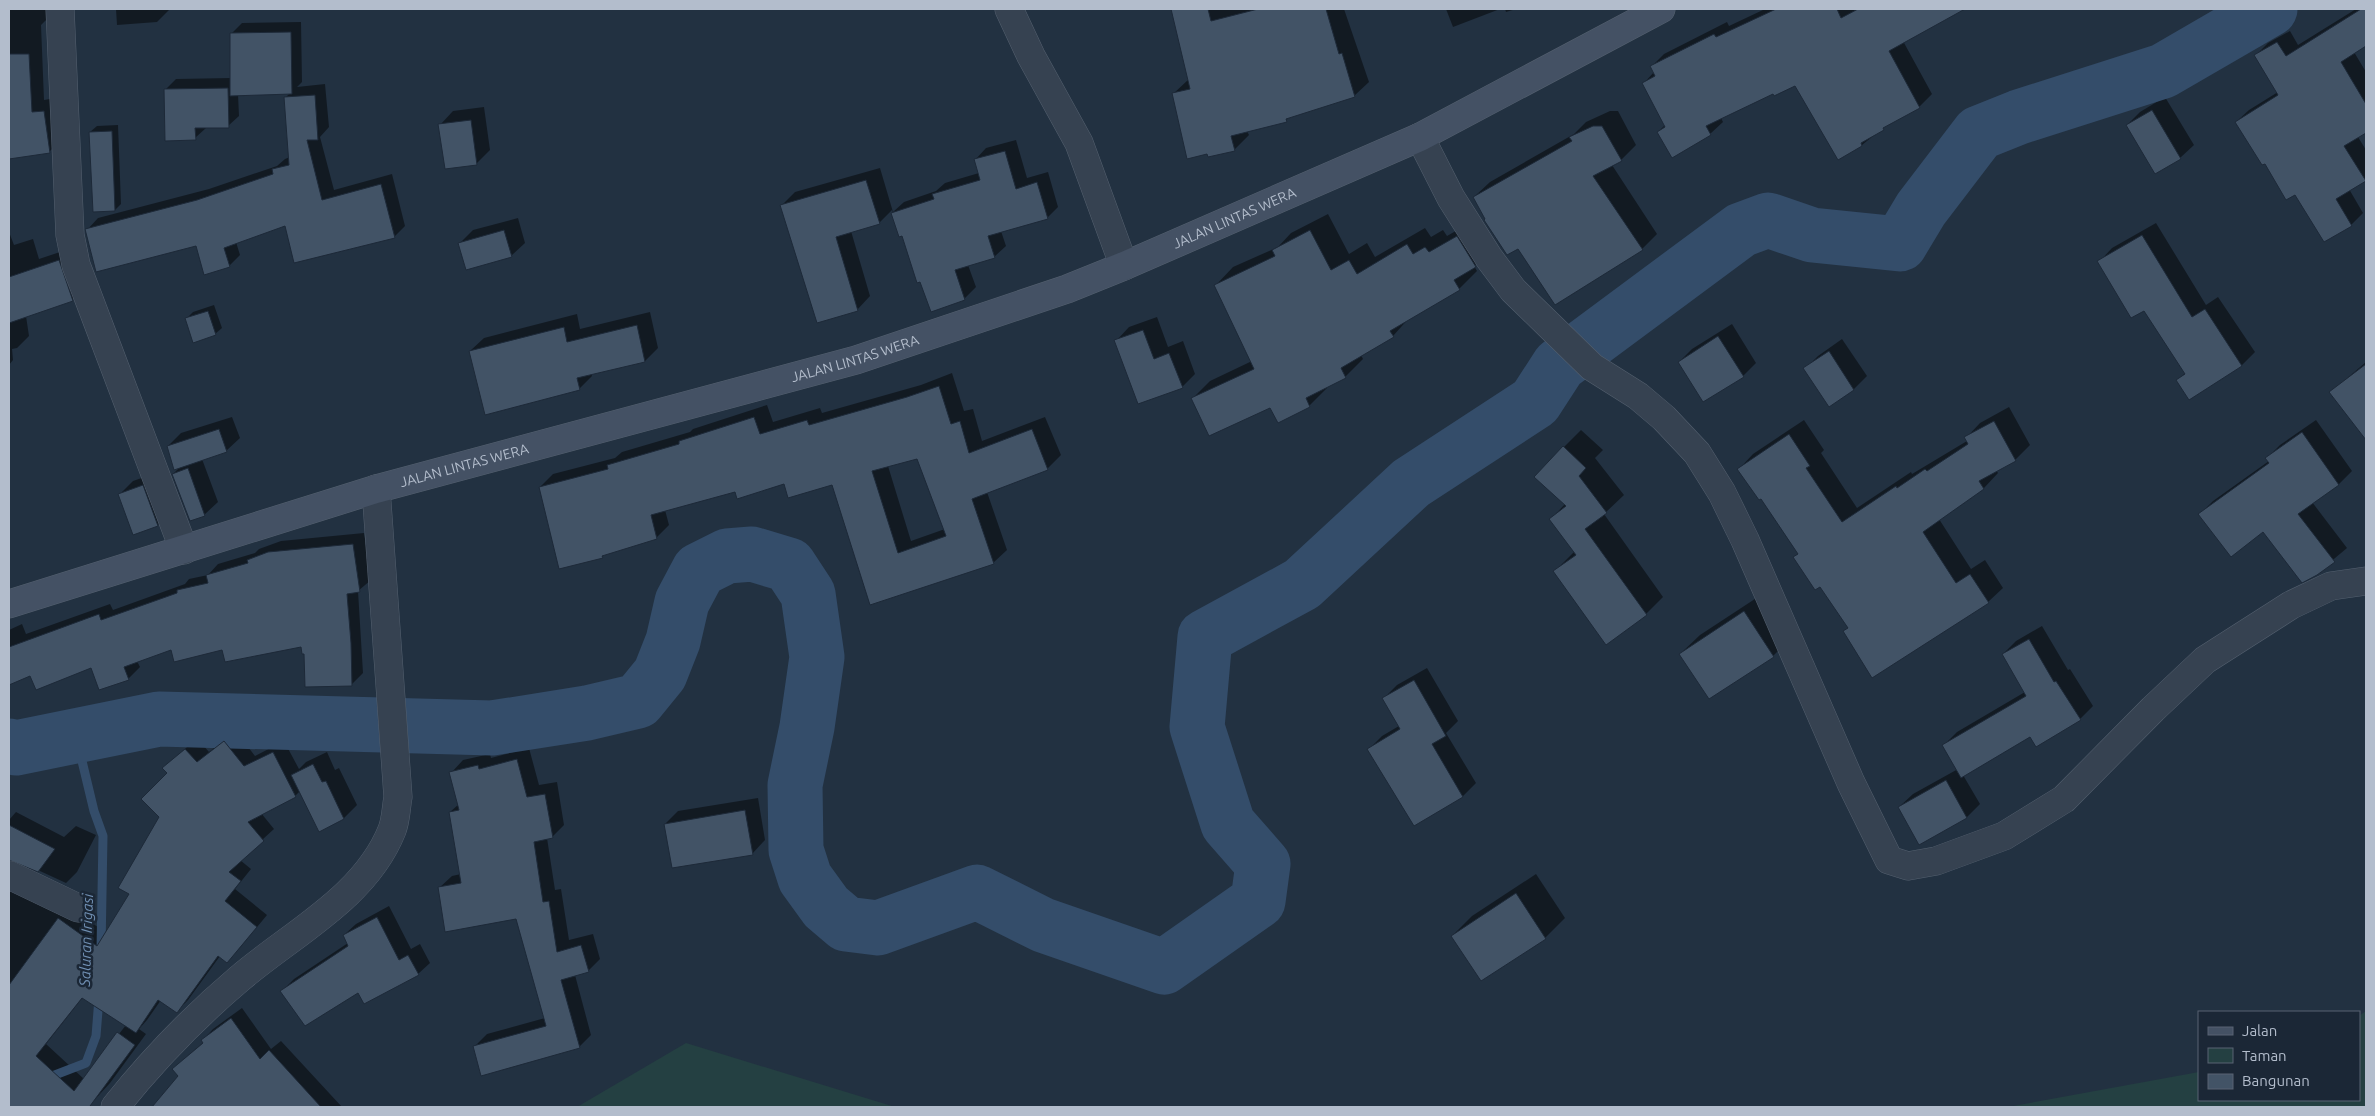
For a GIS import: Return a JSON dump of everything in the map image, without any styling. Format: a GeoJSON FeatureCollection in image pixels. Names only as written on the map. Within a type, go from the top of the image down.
{"type":"FeatureCollection","features":[{"type":"Feature","properties":{"kind":"main road","name":"JALAN LINTAS WERA"},"geometry":{"type":"LineString","coordinates":[[9,604],[376,489],[856,360],[1067,288],[1124,266],[1420,137],[1661,9]]}},
{"type":"Feature","properties":{"kind":"street"},"geometry":{"type":"LineString","coordinates":[[60,9],[70,235],[76,265],[184,550]]}},
{"type":"Feature","properties":{"kind":"street"},"geometry":{"type":"LineString","coordinates":[[1009,9],[1031,56],[1079,143],[1124,266]]}},
{"type":"Feature","properties":{"kind":"street"},"geometry":{"type":"LineString","coordinates":[[1420,137],[1451,198],[1489,258],[1513,290],[1592,367],[1638,396],[1664,418],[1697,454],[1722,493],[1745,540],[1851,783],[1889,860],[1908,866],[1936,861],[2004,836],[2064,800],[2153,709],[2205,660],[2291,605],[2331,586],[2366,580]]}},
{"type":"Feature","properties":{"kind":"street"},"geometry":{"type":"LineString","coordinates":[[115,1107],[182,1033],[238,980],[341,900],[383,849],[393,829],[398,797],[376,489]]}},
{"type":"Feature","properties":{"kind":"street"},"geometry":{"type":"LineString","coordinates":[[9,875],[78,908]]}},
{"type":"Feature","properties":{"kind":"green space"},"geometry":{"type":"Polygon","coordinates":[[[2366,1011],[2366,1107],[2008,1107],[2198,1072],[2198,1101],[2360,1101],[2360,1015],[2366,1011]]]}},
{"type":"Feature","properties":{"kind":"green space"},"geometry":{"type":"Polygon","coordinates":[[[686,1043],[895,1107],[577,1107],[686,1043]]]}},
{"type":"Feature","properties":{"kind":"building"},"geometry":{"type":"Polygon","coordinates":[[[1171,9],[1208,9],[1211,21],[1258,9],[1326,9],[1339,54],[1342,53],[1355,97],[1286,119],[1287,122],[1231,136],[1235,151],[1208,157],[1207,154],[1187,159],[1172,93],[1190,89],[1171,9]]]}},
{"type":"Feature","properties":{"kind":"building"},"geometry":{"type":"Polygon","coordinates":[[[1776,9],[1837,9],[1841,18],[1858,9],[1965,9],[1889,51],[1920,108],[1883,128],[1884,130],[1861,143],[1862,146],[1838,160],[1795,86],[1774,96],[1773,94],[1706,126],[1711,135],[1672,158],[1657,132],[1665,127],[1642,83],[1655,76],[1650,66],[1714,34],[1716,37],[1776,9]]]}},
{"type":"Feature","properties":{"kind":"building"},"geometry":{"type":"Polygon","coordinates":[[[2361,9],[2366,9],[2366,46],[2341,62],[2366,104],[2366,133],[2344,146],[2366,181],[2336,199],[2352,226],[2324,242],[2295,195],[2286,200],[2265,164],[2262,165],[2235,122],[2278,95],[2254,55],[2277,42],[2286,56],[2361,9]]]}},
{"type":"Feature","properties":{"kind":"building"},"geometry":{"type":"Polygon","coordinates":[[[291,32],[292,94],[230,96],[230,33],[291,32]]]}},
{"type":"Feature","properties":{"kind":"building"},"geometry":{"type":"Polygon","coordinates":[[[9,54],[29,54],[32,112],[44,111],[50,153],[9,159],[9,54]]]}},
{"type":"Feature","properties":{"kind":"building"},"geometry":{"type":"Polygon","coordinates":[[[228,88],[229,128],[195,128],[196,140],[165,141],[164,89],[228,88]]]}},
{"type":"Feature","properties":{"kind":"building"},"geometry":{"type":"Polygon","coordinates":[[[315,95],[318,140],[307,140],[322,200],[381,184],[395,238],[294,263],[285,226],[224,248],[230,267],[204,275],[196,246],[96,272],[85,229],[197,200],[273,174],[272,169],[289,165],[284,97],[315,95]]]}},
{"type":"Feature","properties":{"kind":"building"},"geometry":{"type":"Polygon","coordinates":[[[2152,110],[2181,159],[2155,174],[2126,125],[2152,110]]]}},
{"type":"Feature","properties":{"kind":"building"},"geometry":{"type":"Polygon","coordinates":[[[471,120],[477,165],[445,169],[438,124],[471,120]]]}},
{"type":"Feature","properties":{"kind":"building"},"geometry":{"type":"Polygon","coordinates":[[[1593,126],[1602,126],[1622,161],[1593,176],[1643,250],[1555,305],[1518,249],[1507,255],[1484,220],[1473,197],[1572,141],[1569,137],[1593,126]]]}},
{"type":"Feature","properties":{"kind":"building"},"geometry":{"type":"Polygon","coordinates":[[[112,131],[115,211],[93,212],[89,132],[112,131]]]}},
{"type":"Feature","properties":{"kind":"building"},"geometry":{"type":"Polygon","coordinates":[[[1005,151],[1016,189],[1037,182],[1048,219],[988,236],[995,258],[955,270],[965,300],[931,312],[920,282],[917,283],[902,236],[899,237],[891,213],[934,199],[932,194],[980,180],[974,159],[1005,151]]]}},
{"type":"Feature","properties":{"kind":"building"},"geometry":{"type":"Polygon","coordinates":[[[866,180],[880,224],[836,237],[858,311],[817,323],[780,205],[866,180]]]}},
{"type":"Feature","properties":{"kind":"building"},"geometry":{"type":"Polygon","coordinates":[[[504,230],[512,257],[466,270],[458,243],[504,230]]]}},
{"type":"Feature","properties":{"kind":"building"},"geometry":{"type":"Polygon","coordinates":[[[1310,230],[1331,270],[1349,260],[1357,274],[1407,244],[1413,254],[1425,247],[1429,252],[1457,236],[1476,267],[1454,280],[1460,290],[1390,331],[1394,337],[1341,368],[1346,378],[1306,398],[1310,407],[1278,423],[1270,408],[1209,436],[1191,398],[1254,369],[1214,285],[1275,256],[1272,250],[1310,230]]]}},
{"type":"Feature","properties":{"kind":"building"},"geometry":{"type":"Polygon","coordinates":[[[2142,235],[2192,317],[2205,309],[2242,366],[2189,400],[2176,380],[2185,374],[2144,311],[2131,318],[2097,261],[2142,235]]]}},
{"type":"Feature","properties":{"kind":"building"},"geometry":{"type":"Polygon","coordinates":[[[59,260],[73,301],[9,323],[9,277],[59,260]]]}},
{"type":"Feature","properties":{"kind":"building"},"geometry":{"type":"Polygon","coordinates":[[[208,311],[216,335],[193,343],[185,318],[208,311]]]}},
{"type":"Feature","properties":{"kind":"building"},"geometry":{"type":"Polygon","coordinates":[[[637,325],[645,362],[577,378],[580,390],[485,415],[469,351],[564,327],[567,342],[637,325]]]}},
{"type":"Feature","properties":{"kind":"building"},"geometry":{"type":"Polygon","coordinates":[[[1143,330],[1154,359],[1169,353],[1183,388],[1138,404],[1114,340],[1143,330]]]}},
{"type":"Feature","properties":{"kind":"building"},"geometry":{"type":"Polygon","coordinates":[[[1718,336],[1744,377],[1703,402],[1678,362],[1718,336]]]}},
{"type":"Feature","properties":{"kind":"building"},"geometry":{"type":"Polygon","coordinates":[[[1829,351],[1854,390],[1829,407],[1803,368],[1829,351]]]}},
{"type":"Feature","properties":{"kind":"building"},"geometry":{"type":"Polygon","coordinates":[[[2366,364],[2366,440],[2329,392],[2366,364]]]}},
{"type":"Feature","properties":{"kind":"building"},"geometry":{"type":"Polygon","coordinates":[[[939,386],[951,424],[960,421],[969,453],[1032,429],[1048,470],[972,499],[994,564],[870,605],[832,485],[788,498],[784,484],[737,499],[735,492],[651,515],[657,539],[602,556],[603,558],[559,569],[539,487],[608,469],[607,465],[679,444],[679,441],[754,417],[760,434],[807,420],[809,425],[939,386]],[[917,459],[872,471],[898,553],[946,536],[917,459]]]}},
{"type":"Feature","properties":{"kind":"building"},"geometry":{"type":"Polygon","coordinates":[[[1994,421],[2016,461],[1979,481],[1984,489],[1923,532],[1956,583],[1970,574],[1989,603],[1872,678],[1843,631],[1848,628],[1820,587],[1815,590],[1793,557],[1798,554],[1761,499],[1759,500],[1737,469],[1789,434],[1810,466],[1806,468],[1842,522],[1896,486],[1897,488],[1925,469],[1927,471],[1968,444],[1964,437],[1994,421]]]}},
{"type":"Feature","properties":{"kind":"building"},"geometry":{"type":"Polygon","coordinates":[[[219,429],[227,452],[174,470],[167,446],[219,429]]]}},
{"type":"Feature","properties":{"kind":"building"},"geometry":{"type":"Polygon","coordinates":[[[2302,432],[2339,485],[2298,514],[2335,562],[2302,583],[2263,532],[2231,557],[2198,514],[2269,463],[2265,458],[2302,432]]]}},
{"type":"Feature","properties":{"kind":"building"},"geometry":{"type":"Polygon","coordinates":[[[1563,446],[1586,468],[1579,476],[1607,513],[1585,529],[1647,615],[1606,645],[1553,571],[1576,555],[1549,519],[1566,506],[1534,477],[1563,446]]]}},
{"type":"Feature","properties":{"kind":"building"},"geometry":{"type":"Polygon","coordinates":[[[188,468],[205,516],[190,521],[172,474],[188,468]]]}},
{"type":"Feature","properties":{"kind":"building"},"geometry":{"type":"Polygon","coordinates":[[[143,485],[158,526],[133,535],[118,494],[143,485]]]}},
{"type":"Feature","properties":{"kind":"building"},"geometry":{"type":"Polygon","coordinates":[[[353,544],[360,592],[347,594],[352,686],[305,687],[304,654],[302,654],[301,647],[225,662],[222,650],[174,662],[171,650],[124,667],[129,680],[99,690],[91,668],[36,690],[30,676],[9,685],[9,647],[99,614],[101,620],[177,593],[177,590],[208,583],[206,575],[248,563],[247,560],[268,552],[353,544]]]}},
{"type":"Feature","properties":{"kind":"building"},"geometry":{"type":"Polygon","coordinates":[[[1744,611],[1774,657],[1709,699],[1679,654],[1744,611]]]}},
{"type":"Feature","properties":{"kind":"building"},"geometry":{"type":"Polygon","coordinates":[[[2029,639],[2054,682],[2056,681],[2081,720],[2036,747],[2030,737],[1961,778],[1942,745],[2026,696],[2002,654],[2029,639]]]}},
{"type":"Feature","properties":{"kind":"building"},"geometry":{"type":"Polygon","coordinates":[[[1414,680],[1446,736],[1432,744],[1463,797],[1414,826],[1367,749],[1400,729],[1382,698],[1414,680]]]}},
{"type":"Feature","properties":{"kind":"building"},"geometry":{"type":"Polygon","coordinates":[[[224,741],[244,766],[273,752],[296,797],[248,822],[264,841],[229,872],[241,881],[225,901],[257,927],[227,963],[218,956],[177,1013],[158,1000],[136,1033],[82,998],[36,1056],[74,1091],[117,1032],[135,1045],[90,1106],[92,1107],[9,1107],[9,985],[58,918],[97,946],[129,894],[118,888],[159,817],[141,799],[167,773],[162,768],[185,749],[197,762],[224,741]]]}},
{"type":"Feature","properties":{"kind":"building"},"geometry":{"type":"Polygon","coordinates":[[[517,759],[527,797],[545,794],[553,838],[534,842],[543,902],[549,901],[557,952],[581,945],[589,972],[561,980],[580,1048],[481,1076],[473,1046],[546,1026],[516,919],[445,932],[438,887],[461,883],[449,812],[459,810],[449,772],[478,765],[479,769],[517,759]]]}},
{"type":"Feature","properties":{"kind":"building"},"geometry":{"type":"Polygon","coordinates":[[[313,764],[322,782],[326,781],[344,819],[319,832],[291,775],[313,764]]]}},
{"type":"Feature","properties":{"kind":"building"},"geometry":{"type":"Polygon","coordinates":[[[1946,780],[1967,818],[1919,845],[1898,807],[1946,780]]]}},
{"type":"Feature","properties":{"kind":"building"},"geometry":{"type":"Polygon","coordinates":[[[745,810],[753,855],[672,868],[664,824],[745,810]]]}},
{"type":"Feature","properties":{"kind":"building"},"geometry":{"type":"Polygon","coordinates":[[[9,825],[55,849],[38,872],[9,860],[9,825]]]}},
{"type":"Feature","properties":{"kind":"building"},"geometry":{"type":"Polygon","coordinates":[[[1516,893],[1546,939],[1481,981],[1451,936],[1516,893]]]}},
{"type":"Feature","properties":{"kind":"building"},"geometry":{"type":"Polygon","coordinates":[[[377,917],[399,960],[408,955],[419,975],[364,1004],[358,993],[305,1026],[280,991],[348,946],[343,935],[377,917]]]}},
{"type":"Feature","properties":{"kind":"building"},"geometry":{"type":"Polygon","coordinates":[[[231,1018],[260,1059],[269,1050],[321,1107],[152,1107],[178,1076],[172,1069],[203,1043],[201,1040],[231,1018]]]}},
{"type":"Feature","properties":{"kind":"waterway"},"geometry":{"type":"LineString","coordinates":[[9,746],[16,748],[159,719],[492,728],[587,713],[638,701],[660,674],[673,641],[682,602],[699,570],[727,556],[752,554],[789,565],[808,594],[817,657],[807,727],[795,785],[796,850],[805,878],[826,907],[846,924],[878,928],[977,892],[1043,925],[1164,967],[1258,901],[1263,864],[1228,824],[1197,727],[1205,637],[1302,584],[1411,483],[1535,402],[1559,365],[1741,230],[1768,220],[1812,235],[1900,244],[1921,209],[1979,133],[2019,117],[2163,71],[2270,9]]}},
{"type":"Feature","properties":{"kind":"waterway","name":"Saluran Irigasi"},"geometry":{"type":"LineString","coordinates":[[76,736],[94,811],[103,836],[101,950]]}},
{"type":"Feature","properties":{"kind":"waterway","name":"Saluran Irigasi"},"geometry":{"type":"LineString","coordinates":[[47,1078],[86,1063],[96,1036],[99,998]]}}]}
